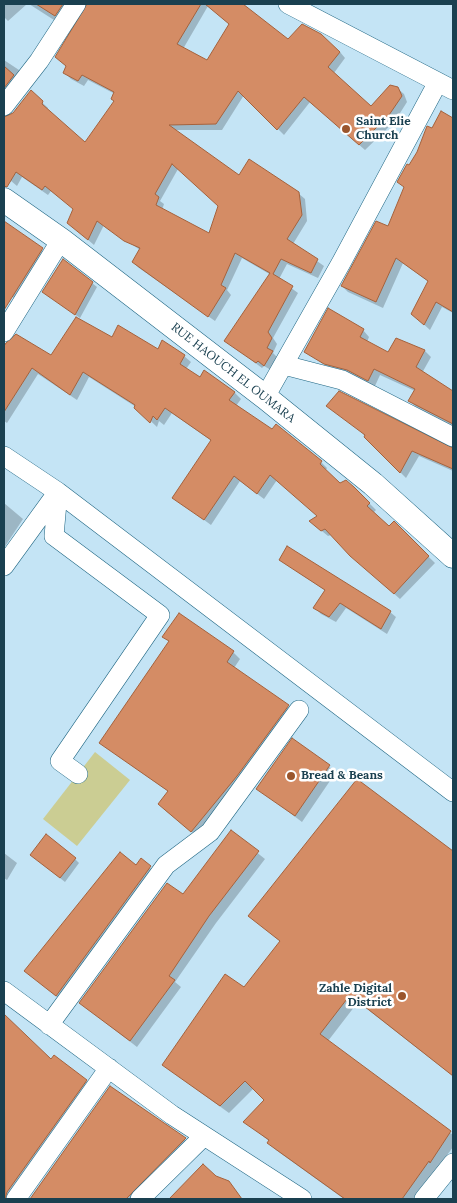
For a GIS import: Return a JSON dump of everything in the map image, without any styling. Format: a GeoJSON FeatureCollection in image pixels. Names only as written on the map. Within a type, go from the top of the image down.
{"type":"FeatureCollection","features":[{"type":"Feature","properties":{"kind":"main road","name":"RUE HAOUCH EL OUMARA"},"geometry":{"type":"LineString","coordinates":[[4,200],[61,240],[265,398],[372,484],[453,556]]}},
{"type":"Feature","properties":{"kind":"street"},"geometry":{"type":"LineString","coordinates":[[4,106],[39,62],[76,4]]}},
{"type":"Feature","properties":{"kind":"street"},"geometry":{"type":"LineString","coordinates":[[265,398],[446,86],[288,4]]}},
{"type":"Feature","properties":{"kind":"street"},"geometry":{"type":"LineString","coordinates":[[4,332],[61,240]]}},
{"type":"Feature","properties":{"kind":"street"},"geometry":{"type":"LineString","coordinates":[[284,365],[342,380],[453,437]]}},
{"type":"Feature","properties":{"kind":"street"},"geometry":{"type":"LineString","coordinates":[[4,456],[58,492],[453,792]]}},
{"type":"Feature","properties":{"kind":"street"},"geometry":{"type":"LineString","coordinates":[[4,566],[58,492]]}},
{"type":"Feature","properties":{"kind":"street"},"geometry":{"type":"LineString","coordinates":[[58,492],[54,536],[160,614],[60,760],[78,774]]}},
{"type":"Feature","properties":{"kind":"street"},"geometry":{"type":"LineString","coordinates":[[49,1025],[166,865],[210,832],[299,710]]}},
{"type":"Feature","properties":{"kind":"street"},"geometry":{"type":"LineString","coordinates":[[4,991],[204,1136],[302,1199]]}},
{"type":"Feature","properties":{"kind":"street"},"geometry":{"type":"LineString","coordinates":[[16,1199],[109,1068]]}},
{"type":"Feature","properties":{"kind":"street"},"geometry":{"type":"LineString","coordinates":[[140,1199],[204,1136]]}},
{"type":"Feature","properties":{"kind":"street"},"geometry":{"type":"LineString","coordinates":[[424,1199],[453,1163]]}},
{"type":"Feature","properties":{"kind":"green space"},"geometry":{"type":"Polygon","coordinates":[[[95,752],[130,780],[77,846],[43,819],[95,752]]]}},
{"type":"Feature","properties":{"kind":"building"},"geometry":{"type":"Polygon","coordinates":[[[36,4],[63,4],[55,16],[36,4]]]}},
{"type":"Feature","properties":{"kind":"building"},"geometry":{"type":"Polygon","coordinates":[[[87,4],[201,4],[177,44],[207,60],[229,24],[205,4],[243,4],[288,39],[302,24],[321,34],[340,52],[328,67],[371,106],[390,85],[398,87],[402,96],[389,115],[359,145],[304,97],[277,130],[238,91],[216,124],[169,125],[239,175],[249,159],[299,192],[302,215],[287,239],[318,259],[311,273],[281,259],[273,274],[293,286],[268,332],[272,338],[267,348],[273,351],[264,366],[258,361],[256,363],[224,341],[270,273],[235,253],[221,285],[226,288],[208,317],[132,262],[140,248],[124,241],[97,221],[88,240],[67,223],[73,209],[45,186],[42,190],[16,172],[7,187],[4,186],[4,117],[13,113],[31,90],[43,101],[42,104],[85,142],[114,101],[111,99],[114,92],[82,75],[78,81],[63,73],[66,66],[55,57],[87,4]],[[172,164],[155,194],[159,197],[156,205],[209,233],[218,206],[172,164]]]}},
{"type":"Feature","properties":{"kind":"building"},"geometry":{"type":"Polygon","coordinates":[[[4,66],[14,75],[4,88],[4,66]]]}},
{"type":"Feature","properties":{"kind":"building"},"geometry":{"type":"Polygon","coordinates":[[[441,111],[453,118],[453,312],[436,302],[424,325],[411,314],[428,281],[396,258],[376,302],[341,286],[376,221],[388,226],[404,187],[397,182],[407,164],[409,165],[417,152],[427,126],[432,128],[441,111]]]}},
{"type":"Feature","properties":{"kind":"building"},"geometry":{"type":"Polygon","coordinates":[[[4,221],[43,248],[4,310],[4,221]]]}},
{"type":"Feature","properties":{"kind":"building"},"geometry":{"type":"Polygon","coordinates":[[[63,259],[93,282],[75,315],[42,292],[63,259]]]}},
{"type":"Feature","properties":{"kind":"building"},"geometry":{"type":"Polygon","coordinates":[[[328,308],[364,329],[360,337],[388,352],[396,338],[425,350],[416,367],[453,391],[453,424],[408,401],[415,389],[374,369],[368,381],[347,370],[324,364],[304,352],[328,308]]]}},
{"type":"Feature","properties":{"kind":"building"},"geometry":{"type":"Polygon","coordinates":[[[76,317],[112,337],[118,325],[158,349],[162,340],[185,355],[180,364],[200,377],[204,370],[235,392],[229,400],[272,429],[276,424],[322,461],[320,464],[340,483],[346,480],[354,487],[370,503],[367,506],[389,526],[394,521],[429,556],[394,594],[350,556],[325,529],[321,531],[309,521],[317,516],[270,475],[257,494],[234,476],[204,520],[172,498],[211,440],[165,408],[157,420],[153,416],[150,423],[134,408],[135,405],[83,372],[70,395],[32,368],[4,412],[4,346],[6,343],[16,334],[51,355],[76,317]]]}},
{"type":"Feature","properties":{"kind":"building"},"geometry":{"type":"Polygon","coordinates":[[[339,391],[453,448],[453,469],[412,451],[400,473],[364,437],[365,435],[326,406],[339,391]]]}},
{"type":"Feature","properties":{"kind":"building"},"geometry":{"type":"Polygon","coordinates":[[[287,546],[391,611],[381,629],[340,603],[329,617],[313,608],[325,590],[279,560],[287,546]]]}},
{"type":"Feature","properties":{"kind":"building"},"geometry":{"type":"Polygon","coordinates":[[[179,613],[234,651],[227,662],[289,705],[237,776],[191,832],[158,804],[168,791],[99,743],[169,641],[162,637],[179,613]]]}},
{"type":"Feature","properties":{"kind":"building","name":"Bread & Beans"},"geometry":{"type":"Polygon","coordinates":[[[292,738],[330,765],[295,816],[256,789],[292,738]]]}},
{"type":"Feature","properties":{"kind":"building"},"geometry":{"type":"Polygon","coordinates":[[[357,779],[453,851],[453,1076],[350,995],[320,1034],[451,1131],[430,1163],[429,1161],[402,1199],[345,1199],[267,1143],[269,1140],[243,1122],[264,1100],[245,1081],[220,1106],[162,1065],[225,974],[244,987],[280,941],[248,916],[357,779]]]}},
{"type":"Feature","properties":{"kind":"building"},"geometry":{"type":"Polygon","coordinates":[[[231,830],[259,851],[209,916],[169,976],[175,980],[130,1041],[79,1003],[167,883],[183,894],[231,830]]]}},
{"type":"Feature","properties":{"kind":"building"},"geometry":{"type":"Polygon","coordinates":[[[46,834],[76,858],[60,878],[30,855],[46,834]]]}},
{"type":"Feature","properties":{"kind":"building"},"geometry":{"type":"Polygon","coordinates":[[[120,852],[136,865],[141,858],[151,866],[56,996],[24,971],[120,852]]]}},
{"type":"Feature","properties":{"kind":"building"},"geometry":{"type":"Polygon","coordinates":[[[4,1014],[51,1059],[54,1055],[87,1080],[7,1192],[5,1199],[4,1014]]]}},
{"type":"Feature","properties":{"kind":"building"},"geometry":{"type":"Polygon","coordinates":[[[110,1086],[186,1138],[126,1199],[30,1199],[110,1086]]]}},
{"type":"Feature","properties":{"kind":"building"},"geometry":{"type":"Polygon","coordinates":[[[203,1164],[216,1176],[229,1181],[242,1199],[169,1199],[203,1164]]]}},
{"type":"Feature","properties":{"kind":"place","name":"Saint Elie Church"},"geometry":{"type":"Point","coordinates":[346,129]}},
{"type":"Feature","properties":{"kind":"place","name":"Bread & Beans"},"geometry":{"type":"Point","coordinates":[291,776]}},
{"type":"Feature","properties":{"kind":"place","name":"Zahle Digital District"},"geometry":{"type":"Point","coordinates":[402,996]}}]}
